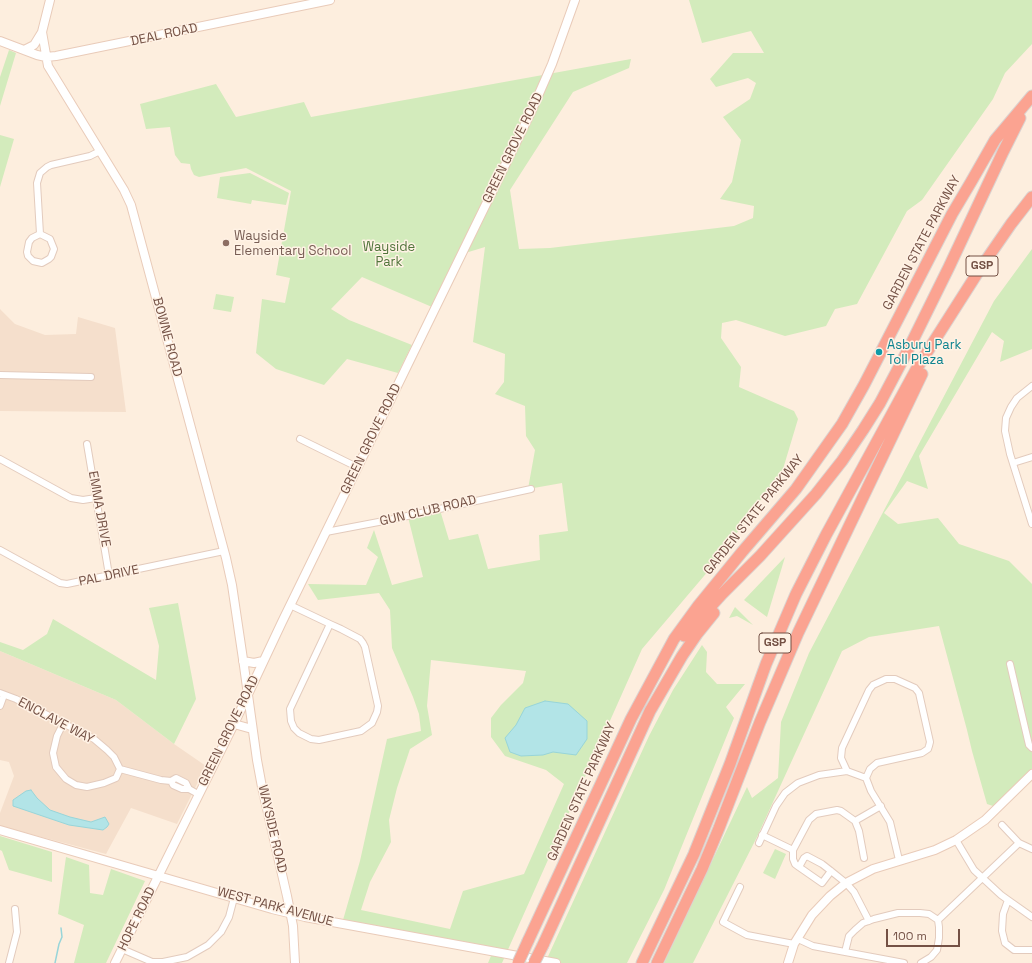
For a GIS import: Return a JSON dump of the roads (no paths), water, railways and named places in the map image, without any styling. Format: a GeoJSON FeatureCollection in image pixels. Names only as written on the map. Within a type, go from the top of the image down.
{"type":"FeatureCollection","features":[{"type":"Feature","properties":{"kind":"highway"},"geometry":{"type":"LineString","coordinates":[[657,673],[689,631],[722,594],[787,527],[829,478],[880,403],[909,348],[1005,148],[1032,97]]}},
{"type":"Feature","properties":{"kind":"highway","name":"GARDEN STATE PARKWAY"},"geometry":{"type":"LineString","coordinates":[[518,963],[625,730],[674,639],[698,606],[796,489],[842,424],[864,385],[936,244],[968,187],[996,140],[1032,97]]}},
{"type":"Feature","properties":{"kind":"highway","name":"GSP"},"geometry":{"type":"LineString","coordinates":[[642,963],[678,888],[714,807],[766,664],[796,594],[826,535],[914,375],[950,315],[991,252],[1032,197]]}},
{"type":"Feature","properties":{"kind":"highway","name":"GSP"},"geometry":{"type":"LineString","coordinates":[[657,963],[717,833],[760,722],[798,633],[924,370],[937,338]]}},
{"type":"Feature","properties":{"kind":"highway","name":"GARDEN STATE PARKWAY"},"geometry":{"type":"LineString","coordinates":[[534,963],[650,711],[668,678],[697,634],[760,556]]}},
{"type":"Feature","properties":{"kind":"street","name":"BOWNE ROAD"},"geometry":{"type":"LineString","coordinates":[[50,0],[42,32],[46,57],[50,69],[124,190],[131,205],[224,551],[232,585],[248,694]]}},
{"type":"Feature","properties":{"kind":"street","name":"DEAL ROAD"},"geometry":{"type":"LineString","coordinates":[[0,41],[46,57],[113,45],[330,0]]}},
{"type":"Feature","properties":{"kind":"street","name":"GREEN GROVE ROAD"},"geometry":{"type":"LineString","coordinates":[[158,875],[234,724],[290,605],[530,112],[552,64],[575,0]]}},
{"type":"Feature","properties":{"kind":"street"},"geometry":{"type":"LineString","coordinates":[[24,50],[34,45],[42,32]]}},
{"type":"Feature","properties":{"kind":"street"},"geometry":{"type":"LineString","coordinates":[[40,234],[37,183],[40,173],[52,165],[90,156],[100,151]]}},
{"type":"Feature","properties":{"kind":"street"},"geometry":{"type":"LineString","coordinates":[[40,234],[50,239],[54,249],[49,260],[42,263],[34,261],[28,256],[27,252],[29,242],[32,238],[40,234]]}},
{"type":"Feature","properties":{"kind":"street"},"geometry":{"type":"LineString","coordinates":[[0,375],[91,377]]}},
{"type":"Feature","properties":{"kind":"street"},"geometry":{"type":"LineString","coordinates":[[1032,386],[1017,398],[1006,418],[1006,437],[1032,524]]}},
{"type":"Feature","properties":{"kind":"street"},"geometry":{"type":"LineString","coordinates":[[300,439],[357,467]]}},
{"type":"Feature","properties":{"kind":"street","name":"EMMA DRIVE"},"geometry":{"type":"LineString","coordinates":[[87,444],[109,575]]}},
{"type":"Feature","properties":{"kind":"street"},"geometry":{"type":"LineString","coordinates":[[1013,463],[1032,457]]}},
{"type":"Feature","properties":{"kind":"street"},"geometry":{"type":"LineString","coordinates":[[0,459],[71,498],[84,500],[96,498]]}},
{"type":"Feature","properties":{"kind":"street","name":"GUN CLUB ROAD"},"geometry":{"type":"LineString","coordinates":[[326,532],[531,489]]}},
{"type":"Feature","properties":{"kind":"street","name":"PAL DRIVE"},"geometry":{"type":"LineString","coordinates":[[0,550],[64,584],[71,584],[224,551]]}},
{"type":"Feature","properties":{"kind":"street"},"geometry":{"type":"LineString","coordinates":[[290,605],[330,624],[360,639],[365,647],[378,706],[372,723],[361,731],[319,740],[311,739],[299,734],[294,728],[290,709],[330,624]]}},
{"type":"Feature","properties":{"kind":"street"},"geometry":{"type":"LineString","coordinates":[[243,661],[254,663],[263,661]]}},
{"type":"Feature","properties":{"kind":"street"},"geometry":{"type":"LineString","coordinates":[[1010,664],[1029,745],[1032,748]]}},
{"type":"Feature","properties":{"kind":"street"},"geometry":{"type":"LineString","coordinates":[[847,771],[841,758],[842,748],[868,690],[873,685],[886,679],[895,680],[911,686],[918,691],[930,742],[929,746],[922,753],[877,763],[872,766],[866,778],[869,788],[890,822],[899,860]]}},
{"type":"Feature","properties":{"kind":"street"},"geometry":{"type":"LineString","coordinates":[[0,706],[2,694]]}},
{"type":"Feature","properties":{"kind":"street","name":"ENCLAVE WAY"},"geometry":{"type":"LineString","coordinates":[[2,694],[16,699],[94,739],[114,757],[120,769]]}},
{"type":"Feature","properties":{"kind":"street","name":"WAYSIDE ROAD"},"geometry":{"type":"LineString","coordinates":[[248,694],[252,729],[262,787],[293,926],[295,963]]}},
{"type":"Feature","properties":{"kind":"street"},"geometry":{"type":"LineString","coordinates":[[64,724],[57,736],[53,753],[56,767],[66,779],[76,785],[87,787],[104,783],[116,778],[120,769],[160,780],[171,781],[176,778],[186,783],[189,789],[198,794]]}},
{"type":"Feature","properties":{"kind":"street"},"geometry":{"type":"LineString","coordinates":[[234,724],[252,729]]}},
{"type":"Feature","properties":{"kind":"street"},"geometry":{"type":"LineString","coordinates":[[758,843],[782,797],[790,789],[808,778],[847,771],[866,778]]}},
{"type":"Feature","properties":{"kind":"street"},"geometry":{"type":"LineString","coordinates":[[788,963],[796,941],[808,922],[822,904],[847,882],[873,869],[935,850],[956,840],[985,820],[1032,774]]}},
{"type":"Feature","properties":{"kind":"street"},"geometry":{"type":"LineString","coordinates":[[855,821],[881,806]]}},
{"type":"Feature","properties":{"kind":"street"},"geometry":{"type":"LineString","coordinates":[[832,871],[822,882],[795,864],[793,859],[793,850],[809,820],[816,814],[837,810],[841,811],[855,821],[864,858]]}},
{"type":"Feature","properties":{"kind":"street"},"geometry":{"type":"LineString","coordinates":[[1002,825],[1019,843],[1032,849]]}},
{"type":"Feature","properties":{"kind":"street","name":"WEST PARK AVENUE"},"geometry":{"type":"LineString","coordinates":[[0,830],[290,914],[556,963]]}},
{"type":"Feature","properties":{"kind":"street"},"geometry":{"type":"LineString","coordinates":[[762,835],[793,850]]}},
{"type":"Feature","properties":{"kind":"street"},"geometry":{"type":"LineString","coordinates":[[956,840],[974,870],[1008,900],[1032,917]]}},
{"type":"Feature","properties":{"kind":"street"},"geometry":{"type":"LineString","coordinates":[[938,920],[983,879],[1019,843]]}},
{"type":"Feature","properties":{"kind":"street"},"geometry":{"type":"LineString","coordinates":[[799,867],[804,858],[807,856],[822,864],[847,882],[869,921]]}},
{"type":"Feature","properties":{"kind":"street","name":"HOPE ROAD"},"geometry":{"type":"LineString","coordinates":[[115,963],[158,875]]}},
{"type":"Feature","properties":{"kind":"street"},"geometry":{"type":"LineString","coordinates":[[740,887],[723,922],[747,935],[796,941],[813,946],[904,963]]}},
{"type":"Feature","properties":{"kind":"street"},"geometry":{"type":"LineString","coordinates":[[122,949],[152,962],[187,958],[208,945],[221,932],[229,917],[234,898]]}},
{"type":"Feature","properties":{"kind":"street"},"geometry":{"type":"LineString","coordinates":[[1008,900],[1004,914],[1002,931],[1005,943],[1014,950],[1032,950]]}},
{"type":"Feature","properties":{"kind":"street"},"geometry":{"type":"LineString","coordinates":[[8,963],[17,932],[15,909]]}},
{"type":"Feature","properties":{"kind":"street"},"geometry":{"type":"LineString","coordinates":[[845,952],[848,939],[851,934],[863,923],[885,916],[906,912],[929,914],[938,920]]}},
{"type":"Feature","properties":{"kind":"street"},"geometry":{"type":"LineString","coordinates":[[921,963],[931,957],[938,948],[938,920]]}},
{"type":"Feature","properties":{"kind":"water"},"geometry":{"type":"Polygon","coordinates":[[[545,701],[568,704],[587,721],[587,739],[576,755],[553,752],[543,755],[521,756],[510,752],[505,738],[516,725],[525,708],[545,701]]]}},
{"type":"Feature","properties":{"kind":"water"},"geometry":{"type":"Polygon","coordinates":[[[31,790],[50,810],[91,822],[105,817],[109,824],[103,830],[69,825],[13,806],[13,800],[26,791],[31,790]]]}},
{"type":"Feature","properties":{"kind":"waterway"},"geometry":{"type":"LineString","coordinates":[[55,963],[62,937],[61,928]]}},
{"type":"Feature","properties":{"kind":"place","name":"Wayside Elementary School"},"geometry":{"type":"Point","coordinates":[226,243]}},
{"type":"Feature","properties":{"kind":"place","name":"Asbury Park Toll Plaza"},"geometry":{"type":"Point","coordinates":[879,352]}},
{"type":"Feature","properties":{"kind":"park label","name":"Wayside Park"},"geometry":{"type":"Point","coordinates":[389,254]}}]}
